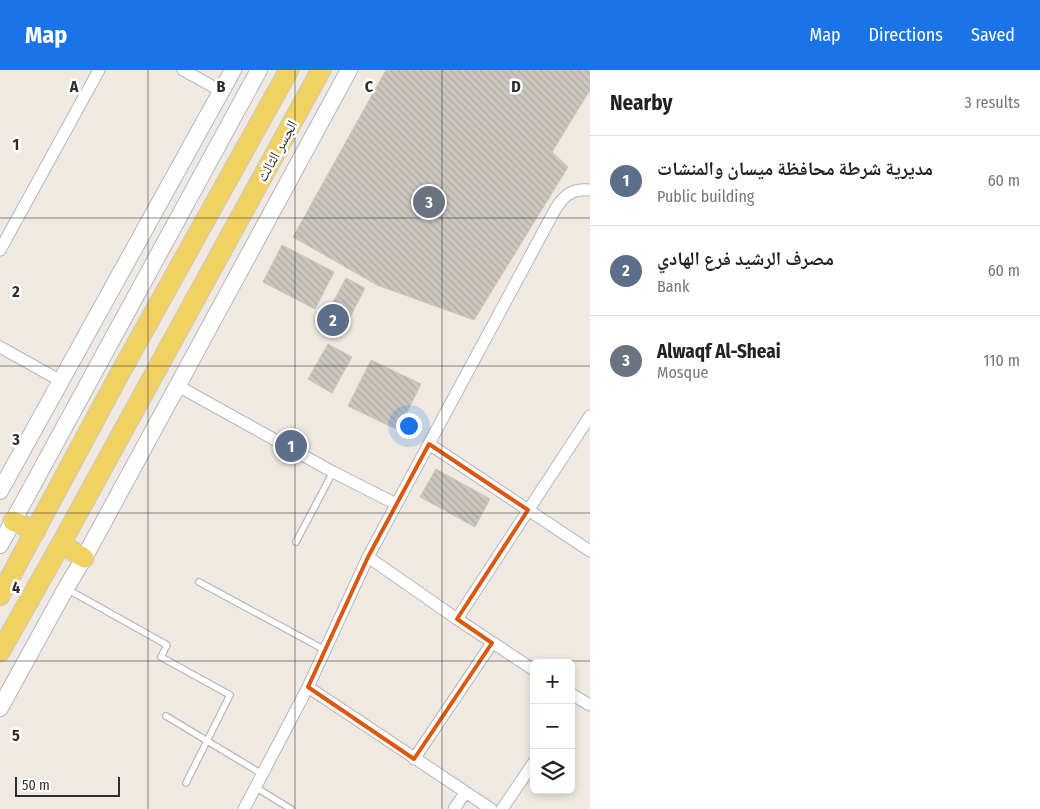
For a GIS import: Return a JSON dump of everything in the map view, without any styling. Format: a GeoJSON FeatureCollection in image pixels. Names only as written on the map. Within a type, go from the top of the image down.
{"type":"FeatureCollection","features":[{"type":"Feature","properties":{"kind":"main road","name":"الجسر الثالث"},"geometry":{"type":"LineString","coordinates":[[0,596],[119,374],[289,70]]}},
{"type":"Feature","properties":{"kind":"main road","name":"الجسر الثالث"},"geometry":{"type":"LineString","coordinates":[[0,652],[320,70]]}},
{"type":"Feature","properties":{"kind":"main road"},"geometry":{"type":"LineString","coordinates":[[13,520],[36,531]]}},
{"type":"Feature","properties":{"kind":"main road"},"geometry":{"type":"LineString","coordinates":[[61,544],[84,558]]}},
{"type":"Feature","properties":{"kind":"street"},"geometry":{"type":"LineString","coordinates":[[2,242],[99,70]]}},
{"type":"Feature","properties":{"kind":"street"},"geometry":{"type":"LineString","coordinates":[[183,70],[221,91]]}},
{"type":"Feature","properties":{"kind":"street"},"geometry":{"type":"LineString","coordinates":[[0,492],[233,70]]}},
{"type":"Feature","properties":{"kind":"street"},"geometry":{"type":"LineString","coordinates":[[0,545],[259,70]]}},
{"type":"Feature","properties":{"kind":"street"},"geometry":{"type":"LineString","coordinates":[[0,708],[84,558],[350,70]]}},
{"type":"Feature","properties":{"kind":"street"},"geometry":{"type":"LineString","coordinates":[[244,809],[308,688],[368,557],[562,199],[575,190],[590,190]]}},
{"type":"Feature","properties":{"kind":"street"},"geometry":{"type":"LineString","coordinates":[[92,324],[113,335]]}},
{"type":"Feature","properties":{"kind":"street"},"geometry":{"type":"LineString","coordinates":[[0,347],[61,381]]}},
{"type":"Feature","properties":{"kind":"street"},"geometry":{"type":"LineString","coordinates":[[178,386],[333,472],[396,504]]}},
{"type":"Feature","properties":{"kind":"street"},"geometry":{"type":"LineString","coordinates":[[457,619],[590,416]]}},
{"type":"Feature","properties":{"kind":"street"},"geometry":{"type":"LineString","coordinates":[[429,444],[590,551]]}},
{"type":"Feature","properties":{"kind":"street"},"geometry":{"type":"LineString","coordinates":[[368,557],[530,667]]}},
{"type":"Feature","properties":{"kind":"street"},"geometry":{"type":"LineString","coordinates":[[414,759],[492,643]]}},
{"type":"Feature","properties":{"kind":"street"},"geometry":{"type":"LineString","coordinates":[[308,688],[491,809]]}},
{"type":"Feature","properties":{"kind":"street"},"geometry":{"type":"LineString","coordinates":[[575,701],[590,705]]}},
{"type":"Feature","properties":{"kind":"street"},"geometry":{"type":"LineString","coordinates":[[502,809],[530,768]]}},
{"type":"Feature","properties":{"kind":"street"},"geometry":{"type":"LineString","coordinates":[[454,809],[464,792]]}},
{"type":"Feature","properties":{"kind":"lane"},"geometry":{"type":"LineString","coordinates":[[296,542],[333,472]]}},
{"type":"Feature","properties":{"kind":"lane"},"geometry":{"type":"LineString","coordinates":[[199,582],[325,650]]}},
{"type":"Feature","properties":{"kind":"lane"},"geometry":{"type":"LineString","coordinates":[[66,588],[167,645],[161,657],[230,695],[186,783]]}},
{"type":"Feature","properties":{"kind":"lane"},"geometry":{"type":"LineString","coordinates":[[166,716],[262,774]]}},
{"type":"Feature","properties":{"kind":"lane"},"geometry":{"type":"LineString","coordinates":[[255,787],[292,809]]}},
{"type":"Feature","properties":{"kind":"highlighted area"},"geometry":{"type":"Polygon","coordinates":[[[429,444],[528,510],[457,619],[492,643],[414,759],[308,687],[368,557],[429,444]]]}},
{"type":"Feature","properties":{"kind":"building"},"geometry":{"type":"Polygon","coordinates":[[[386,70],[590,70],[590,90],[552,152],[568,167],[474,320],[377,285],[293,237],[386,70]]]}},
{"type":"Feature","properties":{"kind":"building"},"geometry":{"type":"Polygon","coordinates":[[[282,245],[334,272],[315,309],[263,282],[282,245]]]}},
{"type":"Feature","properties":{"kind":"building"},"geometry":{"type":"Polygon","coordinates":[[[346,278],[365,288],[341,335],[321,325],[346,278]]]}},
{"type":"Feature","properties":{"kind":"building"},"geometry":{"type":"Polygon","coordinates":[[[328,344],[352,357],[332,393],[308,379],[328,344]]]}},
{"type":"Feature","properties":{"kind":"building"},"geometry":{"type":"Polygon","coordinates":[[[371,360],[421,384],[398,430],[348,406],[371,360]]]}},
{"type":"Feature","properties":{"kind":"building"},"geometry":{"type":"Polygon","coordinates":[[[436,469],[490,499],[475,527],[420,497],[436,469]]]}},
{"type":"Feature","properties":{"kind":"place","name":"Alwaqf Al-Sheai"},"geometry":{"type":"Point","coordinates":[429,202]}},
{"type":"Feature","properties":{"kind":"place","name":"مصرف الرشيد فرع الهادي"},"geometry":{"type":"Point","coordinates":[333,320]}},
{"type":"Feature","properties":{"kind":"place","name":"مديرية شرطة محافظة ميسان والمنشات"},"geometry":{"type":"Point","coordinates":[291,446]}}]}
